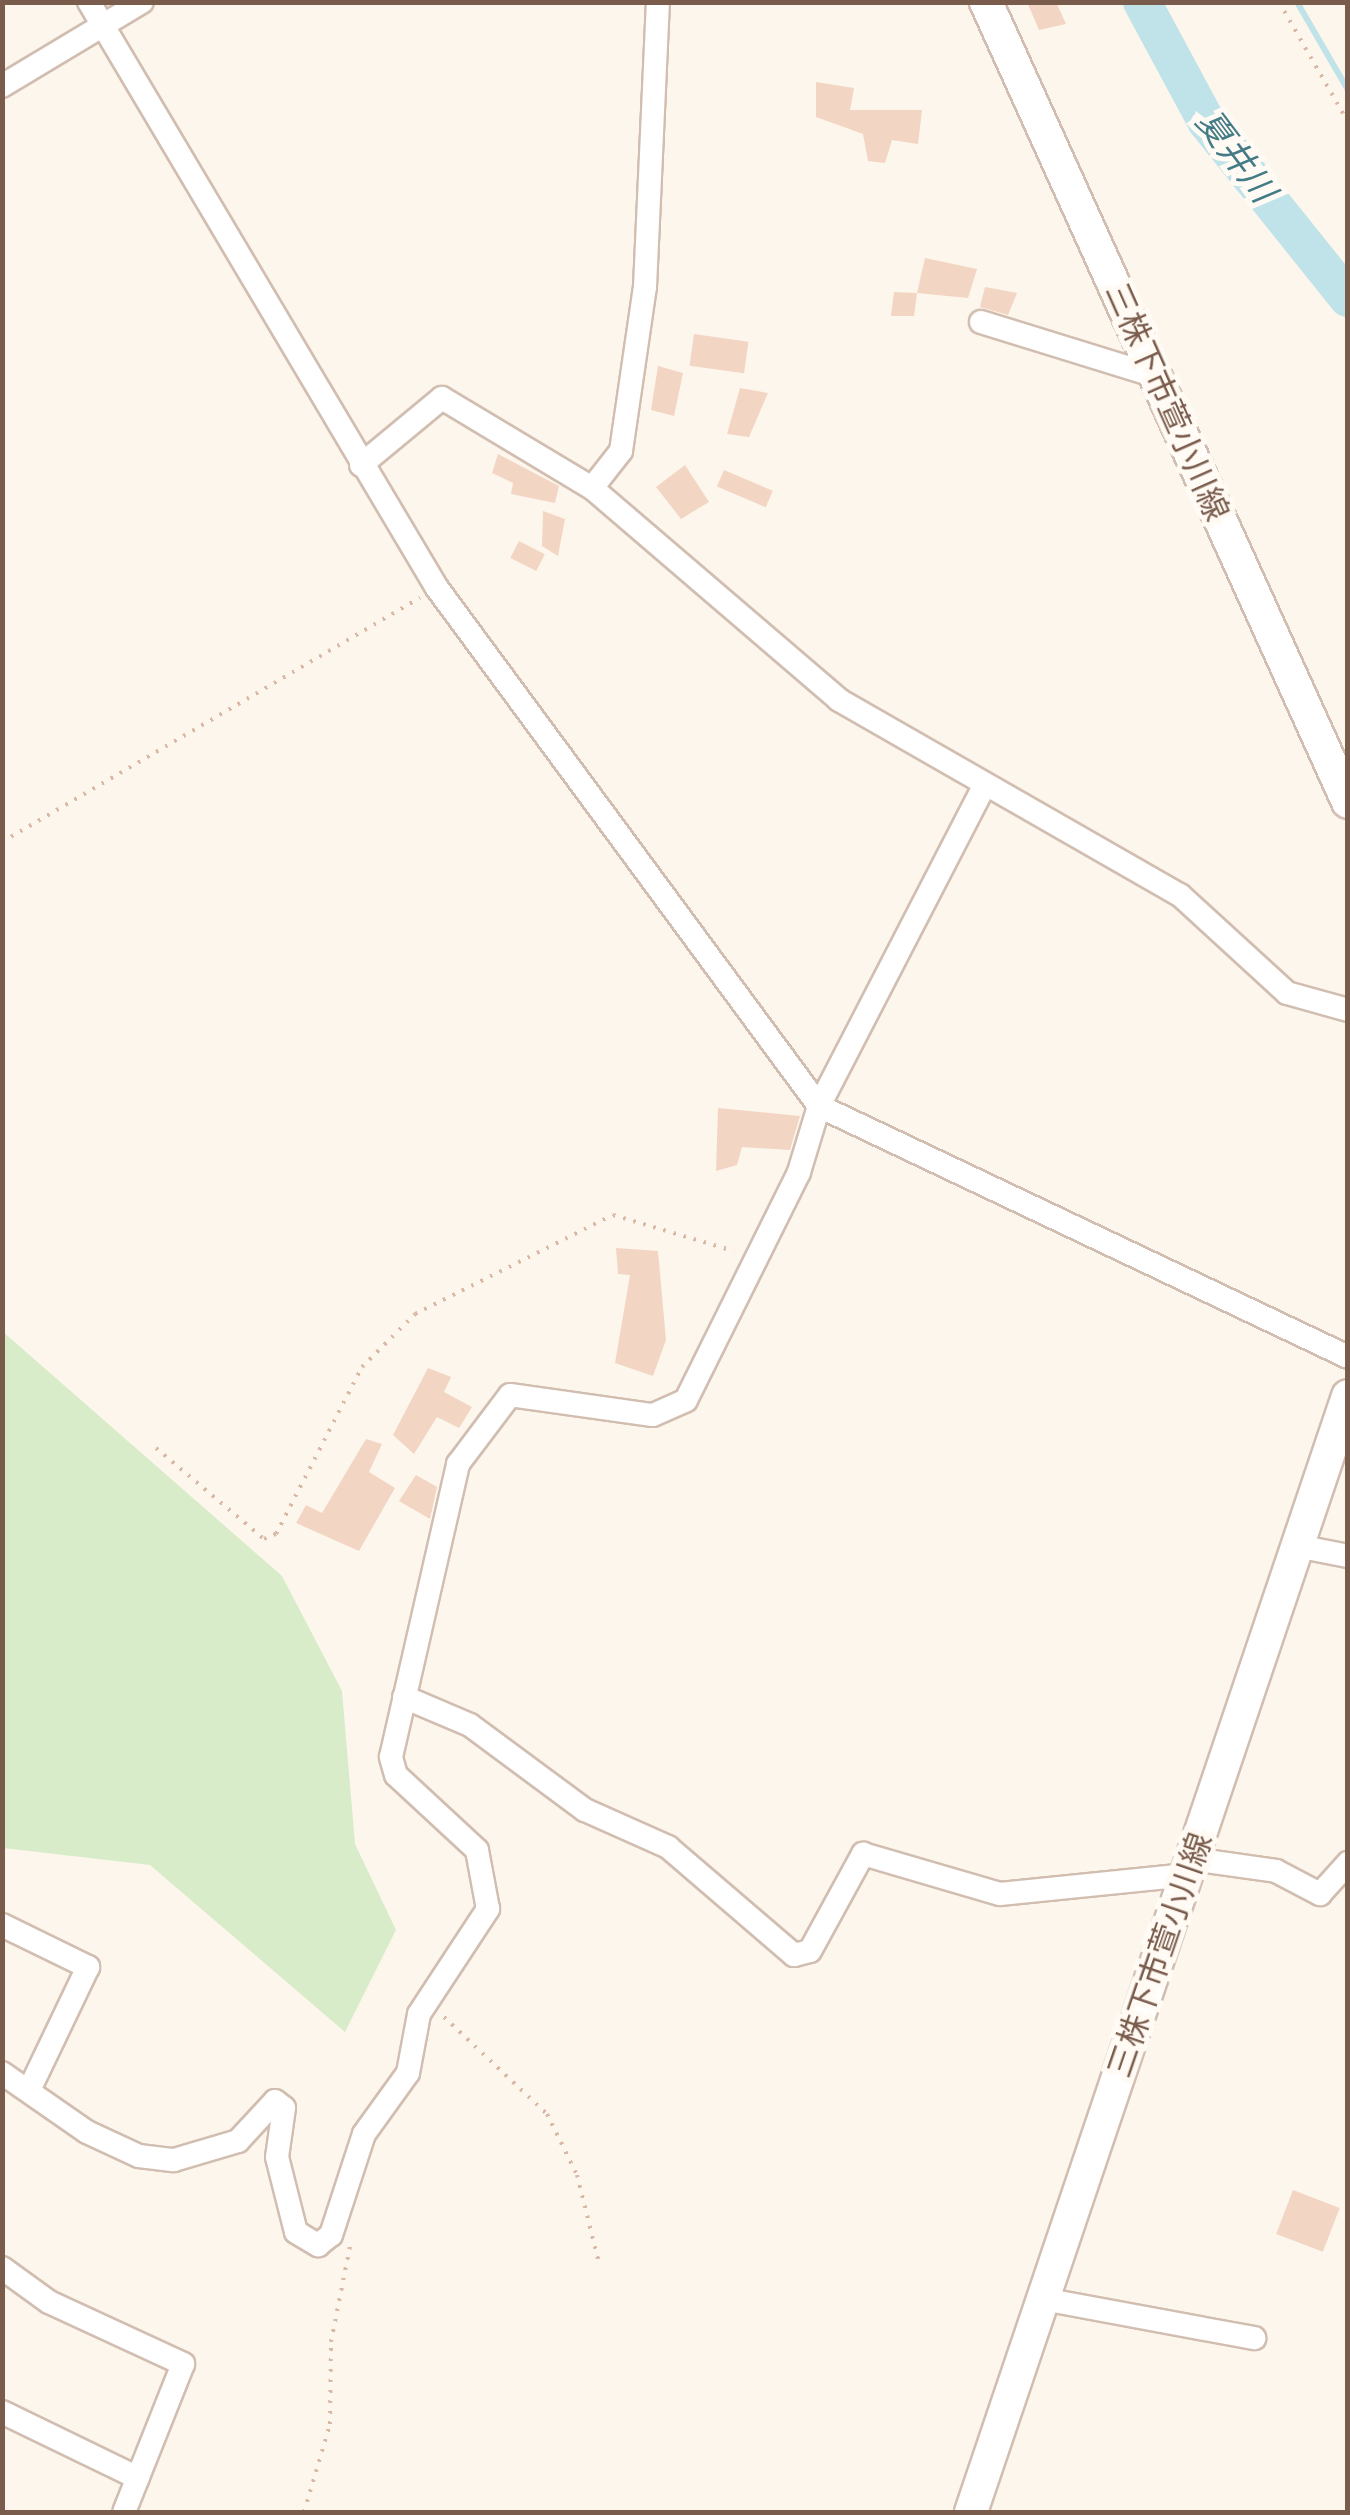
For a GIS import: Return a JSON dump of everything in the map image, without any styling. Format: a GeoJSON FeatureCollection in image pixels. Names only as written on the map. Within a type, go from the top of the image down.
{"type":"FeatureCollection","features":[{"type":"Feature","properties":{"kind":"main road","name":"三株下市萱小川線"},"geometry":{"type":"LineString","coordinates":[[986,2],[1348,802]]}},
{"type":"Feature","properties":{"kind":"main road","name":"三株下市萱小川線"},"geometry":{"type":"LineString","coordinates":[[970,2512],[1348,1396]]}},
{"type":"Feature","properties":{"kind":"street"},"geometry":{"type":"LineString","coordinates":[[89,2],[91,33],[437,588],[819,1106],[1348,1358]]}},
{"type":"Feature","properties":{"kind":"street"},"geometry":{"type":"LineString","coordinates":[[2,86],[142,2]]}},
{"type":"Feature","properties":{"kind":"street"},"geometry":{"type":"LineString","coordinates":[[592,488],[620,452],[645,286],[658,2]]}},
{"type":"Feature","properties":{"kind":"street"},"geometry":{"type":"LineString","coordinates":[[982,322],[1155,376]]}},
{"type":"Feature","properties":{"kind":"street"},"geometry":{"type":"LineString","coordinates":[[361,466],[442,398],[592,488],[840,700],[977,799],[1180,895],[1262,972],[1348,1010]]}},
{"type":"Feature","properties":{"kind":"street"},"geometry":{"type":"LineString","coordinates":[[2,1925],[88,1967],[11,2084],[87,2132],[139,2156],[174,2160],[216,2153],[275,2101],[284,2108],[277,2156],[296,2232],[318,2245],[344,2210],[364,2134],[408,2074],[426,2000],[471,1945],[490,1882],[459,1828],[396,1775],[404,1697],[455,1474],[494,1406],[534,1392],[670,1412],[686,1400],[757,1260],[819,1106],[977,799]]}},
{"type":"Feature","properties":{"kind":"street"},"geometry":{"type":"LineString","coordinates":[[1297,1546],[1348,1556]]}},
{"type":"Feature","properties":{"kind":"street"},"geometry":{"type":"LineString","coordinates":[[404,1697],[470,1725],[584,1810],[668,1847],[794,1955],[810,1951],[863,1854],[1000,1894],[1190,1867],[1276,1870],[1320,1894],[1348,1863]]}},
{"type":"Feature","properties":{"kind":"street"},"geometry":{"type":"LineString","coordinates":[[2,2268],[49,2302],[183,2364],[124,2512]]}},
{"type":"Feature","properties":{"kind":"street"},"geometry":{"type":"LineString","coordinates":[[1043,2300],[1254,2338]]}},
{"type":"Feature","properties":{"kind":"street"},"geometry":{"type":"LineString","coordinates":[[2,2412],[138,2478]]}},
{"type":"Feature","properties":{"kind":"path"},"geometry":{"type":"LineString","coordinates":[[1279,2],[1348,122]]}},
{"type":"Feature","properties":{"kind":"path"},"geometry":{"type":"LineString","coordinates":[[2,842],[437,588]]}},
{"type":"Feature","properties":{"kind":"path"},"geometry":{"type":"LineString","coordinates":[[156,1448],[264,1538],[276,1534],[362,1366],[415,1314],[612,1215],[669,1225],[757,1260]]}},
{"type":"Feature","properties":{"kind":"path"},"geometry":{"type":"LineString","coordinates":[[426,2000],[547,2114],[577,2174],[599,2263]]}},
{"type":"Feature","properties":{"kind":"path"},"geometry":{"type":"LineString","coordinates":[[304,2512],[330,2424],[331,2342],[353,2235]]}},
{"type":"Feature","properties":{"kind":"green space"},"geometry":{"type":"Polygon","coordinates":[[[2,1331],[282,1576],[342,1691],[355,1844],[396,1930],[345,2032],[150,1865],[3,1848],[2,1331]]]}},
{"type":"Feature","properties":{"kind":"building"},"geometry":{"type":"Polygon","coordinates":[[[1027,2],[1056,2],[1066,24],[1039,30],[1027,2]]]}},
{"type":"Feature","properties":{"kind":"building"},"geometry":{"type":"Polygon","coordinates":[[[816,82],[854,88],[850,110],[922,110],[918,144],[892,140],[885,163],[868,161],[863,134],[816,117],[816,82]]]}},
{"type":"Feature","properties":{"kind":"building"},"geometry":{"type":"Polygon","coordinates":[[[925,258],[977,269],[968,298],[917,293],[925,258]]]}},
{"type":"Feature","properties":{"kind":"building"},"geometry":{"type":"Polygon","coordinates":[[[985,287],[1017,293],[1008,315],[980,307],[985,287]]]}},
{"type":"Feature","properties":{"kind":"building"},"geometry":{"type":"Polygon","coordinates":[[[894,292],[917,293],[914,316],[891,316],[894,292]]]}},
{"type":"Feature","properties":{"kind":"building"},"geometry":{"type":"Polygon","coordinates":[[[694,334],[748,342],[744,373],[690,366],[694,334]]]}},
{"type":"Feature","properties":{"kind":"building"},"geometry":{"type":"Polygon","coordinates":[[[658,366],[683,373],[674,416],[651,410],[658,366]]]}},
{"type":"Feature","properties":{"kind":"building"},"geometry":{"type":"Polygon","coordinates":[[[740,388],[768,393],[749,437],[727,434],[740,388]]]}},
{"type":"Feature","properties":{"kind":"building"},"geometry":{"type":"Polygon","coordinates":[[[498,454],[559,486],[555,503],[511,494],[513,483],[492,473],[498,454]]]}},
{"type":"Feature","properties":{"kind":"building"},"geometry":{"type":"Polygon","coordinates":[[[685,465],[709,502],[681,519],[656,487],[685,465]]]}},
{"type":"Feature","properties":{"kind":"building"},"geometry":{"type":"Polygon","coordinates":[[[724,470],[773,491],[766,507],[717,487],[724,470]]]}},
{"type":"Feature","properties":{"kind":"building"},"geometry":{"type":"Polygon","coordinates":[[[543,511],[565,519],[558,556],[542,546],[543,511]]]}},
{"type":"Feature","properties":{"kind":"building"},"geometry":{"type":"Polygon","coordinates":[[[519,541],[545,554],[536,571],[510,558],[519,541]]]}},
{"type":"Feature","properties":{"kind":"building"},"geometry":{"type":"Polygon","coordinates":[[[718,1108],[800,1116],[790,1150],[742,1147],[737,1165],[716,1171],[718,1108]]]}},
{"type":"Feature","properties":{"kind":"building"},"geometry":{"type":"Polygon","coordinates":[[[616,1248],[658,1251],[666,1340],[653,1376],[615,1363],[630,1275],[618,1274],[616,1248]]]}},
{"type":"Feature","properties":{"kind":"building"},"geometry":{"type":"Polygon","coordinates":[[[428,1368],[451,1377],[444,1392],[472,1407],[459,1428],[437,1417],[414,1454],[393,1435],[428,1368]]]}},
{"type":"Feature","properties":{"kind":"building"},"geometry":{"type":"Polygon","coordinates":[[[366,1439],[382,1444],[369,1472],[395,1488],[359,1551],[296,1523],[306,1505],[322,1513],[366,1439]]]}},
{"type":"Feature","properties":{"kind":"building"},"geometry":{"type":"Polygon","coordinates":[[[416,1475],[437,1487],[430,1519],[399,1501],[416,1475]]]}},
{"type":"Feature","properties":{"kind":"building"},"geometry":{"type":"Polygon","coordinates":[[[1293,2190],[1340,2208],[1323,2252],[1276,2234],[1293,2190]]]}},
{"type":"Feature","properties":{"kind":"waterway","name":"夏井川"},"geometry":{"type":"LineString","coordinates":[[1142,2],[1206,121],[1348,298]]}},
{"type":"Feature","properties":{"kind":"waterway"},"geometry":{"type":"LineString","coordinates":[[1297,2],[1348,90]]}}]}
